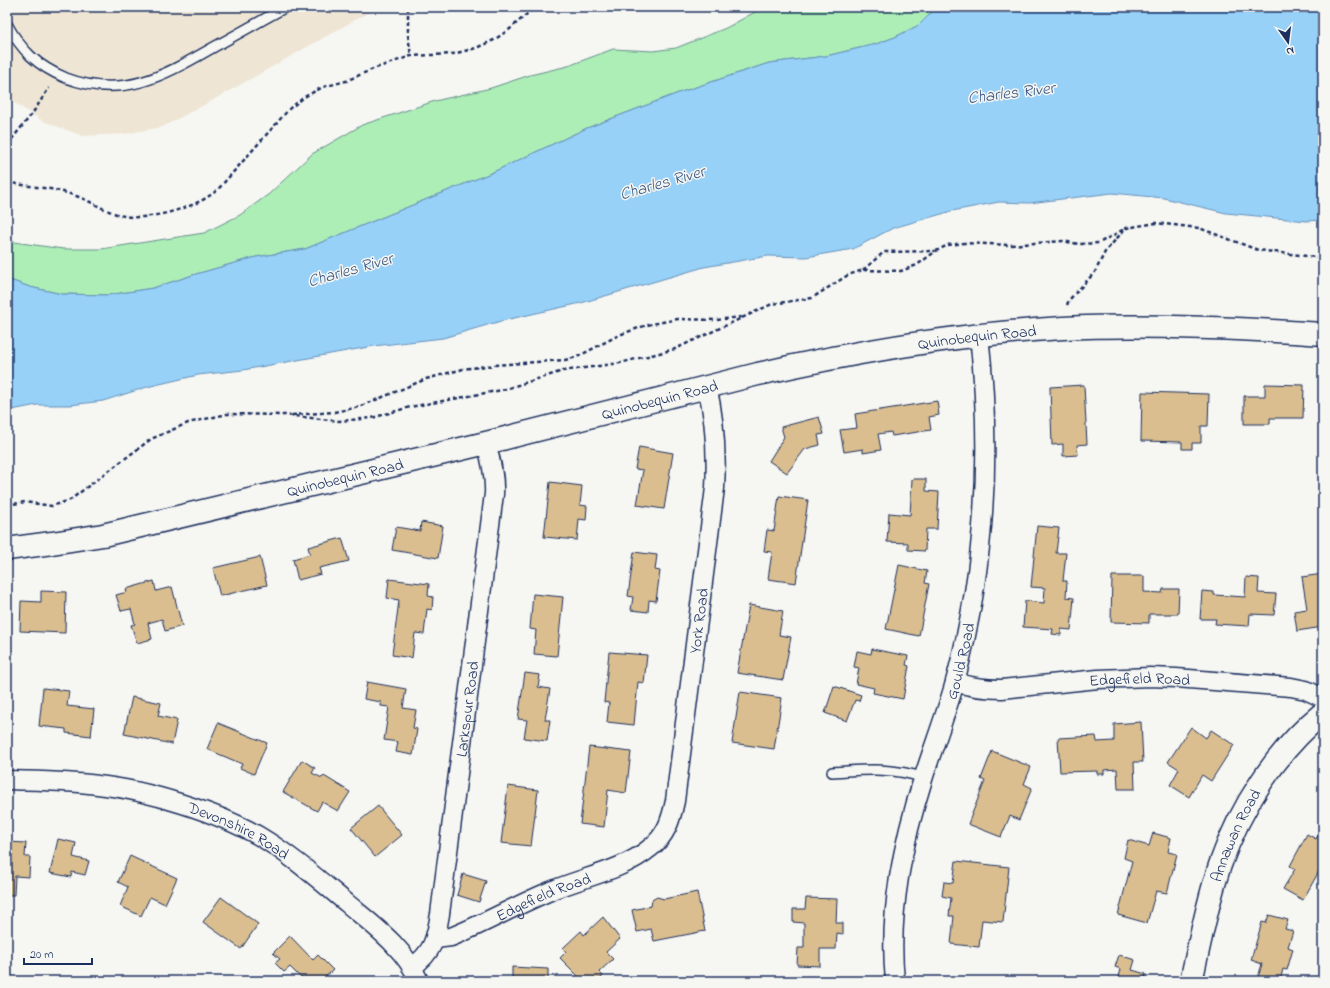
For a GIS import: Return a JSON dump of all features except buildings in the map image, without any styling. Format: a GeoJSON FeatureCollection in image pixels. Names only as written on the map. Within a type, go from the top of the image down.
{"type":"FeatureCollection","features":[{"type":"Feature","properties":{"kind":"main road","name":"Quinobequin Road"},"geometry":{"type":"LineString","coordinates":[[7,549],[52,544],[103,535],[486,443],[707,386],[797,365],[942,339],[1062,328],[1104,327],[1217,328],[1323,334]]}},
{"type":"Feature","properties":{"kind":"main road","name":"Annawan Road"},"geometry":{"type":"LineString","coordinates":[[1191,981],[1220,864],[1240,820],[1263,780],[1281,756],[1303,730],[1323,713]]}},
{"type":"Feature","properties":{"kind":"street","name":"Gould Road"},"geometry":{"type":"LineString","coordinates":[[895,981],[893,930],[899,874],[905,843],[955,682],[975,589],[983,524],[986,457],[983,368],[980,335]]}},
{"type":"Feature","properties":{"kind":"street","name":"York Road"},"geometry":{"type":"LineString","coordinates":[[650,849],[660,839],[667,828],[675,801],[714,488],[716,444],[714,422],[707,386]]}},
{"type":"Feature","properties":{"kind":"street","name":"Larkspur Road"},"geometry":{"type":"LineString","coordinates":[[416,974],[435,939],[441,906],[494,494],[493,468],[486,443]]}},
{"type":"Feature","properties":{"kind":"street","name":"Edgefield Road"},"geometry":{"type":"LineString","coordinates":[[955,682],[970,687],[1002,689],[1117,678],[1176,678],[1291,687],[1306,690],[1323,698]]}},
{"type":"Feature","properties":{"kind":"street","name":"Devonshire Road"},"geometry":{"type":"LineString","coordinates":[[7,780],[97,784],[117,787],[178,803],[235,825],[258,836],[295,861],[380,931],[392,943],[416,974]]}},
{"type":"Feature","properties":{"kind":"street","name":"Edgefield Road"},"geometry":{"type":"LineString","coordinates":[[435,939],[443,939],[456,935],[552,890],[620,866],[650,849]]}},
{"type":"Feature","properties":{"kind":"lane"},"geometry":{"type":"LineString","coordinates":[[7,24],[18,43],[36,62],[58,75],[83,83],[107,86],[129,85],[152,79],[175,70],[286,7]]}},
{"type":"Feature","properties":{"kind":"lane"},"geometry":{"type":"LineString","coordinates":[[832,772],[886,770],[911,774],[924,778]]}},
{"type":"Feature","properties":{"kind":"path"},"geometry":{"type":"LineString","coordinates":[[408,7],[408,35],[411,56]]}},
{"type":"Feature","properties":{"kind":"path"},"geometry":{"type":"LineString","coordinates":[[7,182],[51,188],[91,201],[108,211],[124,216],[139,218],[165,214],[196,203],[209,196],[220,186],[290,108],[306,96],[323,88],[346,81],[373,69],[411,56],[453,54],[476,48],[494,40],[510,29],[535,7]]}},
{"type":"Feature","properties":{"kind":"path"},"geometry":{"type":"LineString","coordinates":[[7,145],[32,114],[58,75]]}},
{"type":"Feature","properties":{"kind":"path"},"geometry":{"type":"LineString","coordinates":[[285,415],[339,422],[372,418],[410,407],[502,390],[562,371],[620,363],[675,349],[772,304],[812,298],[848,275],[863,270],[900,271],[917,265],[936,251],[948,245],[964,243],[1010,245],[1063,241],[1079,244],[1099,243],[1126,228],[1156,223],[1199,228],[1258,250],[1323,258]]}},
{"type":"Feature","properties":{"kind":"path"},"geometry":{"type":"LineString","coordinates":[[1062,328],[1068,300],[1095,272],[1105,252],[1126,228]]}},
{"type":"Feature","properties":{"kind":"path"},"geometry":{"type":"LineString","coordinates":[[863,270],[884,252],[936,251]]}},
{"type":"Feature","properties":{"kind":"path"},"geometry":{"type":"LineString","coordinates":[[7,505],[25,502],[52,506],[70,500],[151,439],[188,423],[227,414],[285,415],[334,412],[359,407],[426,379],[463,369],[494,365],[565,360],[577,357],[619,335],[647,325],[678,318],[716,320],[745,316]]}},
{"type":"Feature","properties":{"kind":"shaded area"},"geometry":{"type":"Polygon","coordinates":[[[7,7],[378,7],[162,127],[125,134],[83,136],[43,121],[10,100],[7,96],[7,7]]]}},
{"type":"Feature","properties":{"kind":"green space"},"geometry":{"type":"Polygon","coordinates":[[[764,7],[937,7],[919,25],[895,37],[876,44],[826,56],[769,63],[681,92],[587,128],[491,173],[305,249],[256,257],[153,288],[108,295],[62,294],[30,287],[7,279],[7,241],[63,249],[101,249],[204,233],[240,215],[269,194],[312,154],[362,125],[435,101],[491,88],[530,75],[568,66],[613,49],[653,51],[676,48],[726,28],[764,7]]]}},
{"type":"Feature","properties":{"kind":"water","name":"Charles River"},"geometry":{"type":"Polygon","coordinates":[[[937,7],[1323,7],[1323,220],[1307,221],[1226,213],[1164,198],[1112,193],[1029,203],[999,202],[952,211],[893,228],[853,249],[806,257],[768,256],[704,267],[581,303],[501,321],[443,338],[374,346],[243,370],[198,375],[147,387],[103,401],[70,405],[37,405],[7,411],[7,279],[30,287],[62,294],[108,295],[153,288],[256,257],[305,249],[491,173],[587,128],[681,92],[769,63],[826,56],[876,44],[895,37],[919,25],[937,7]]]}}]}
